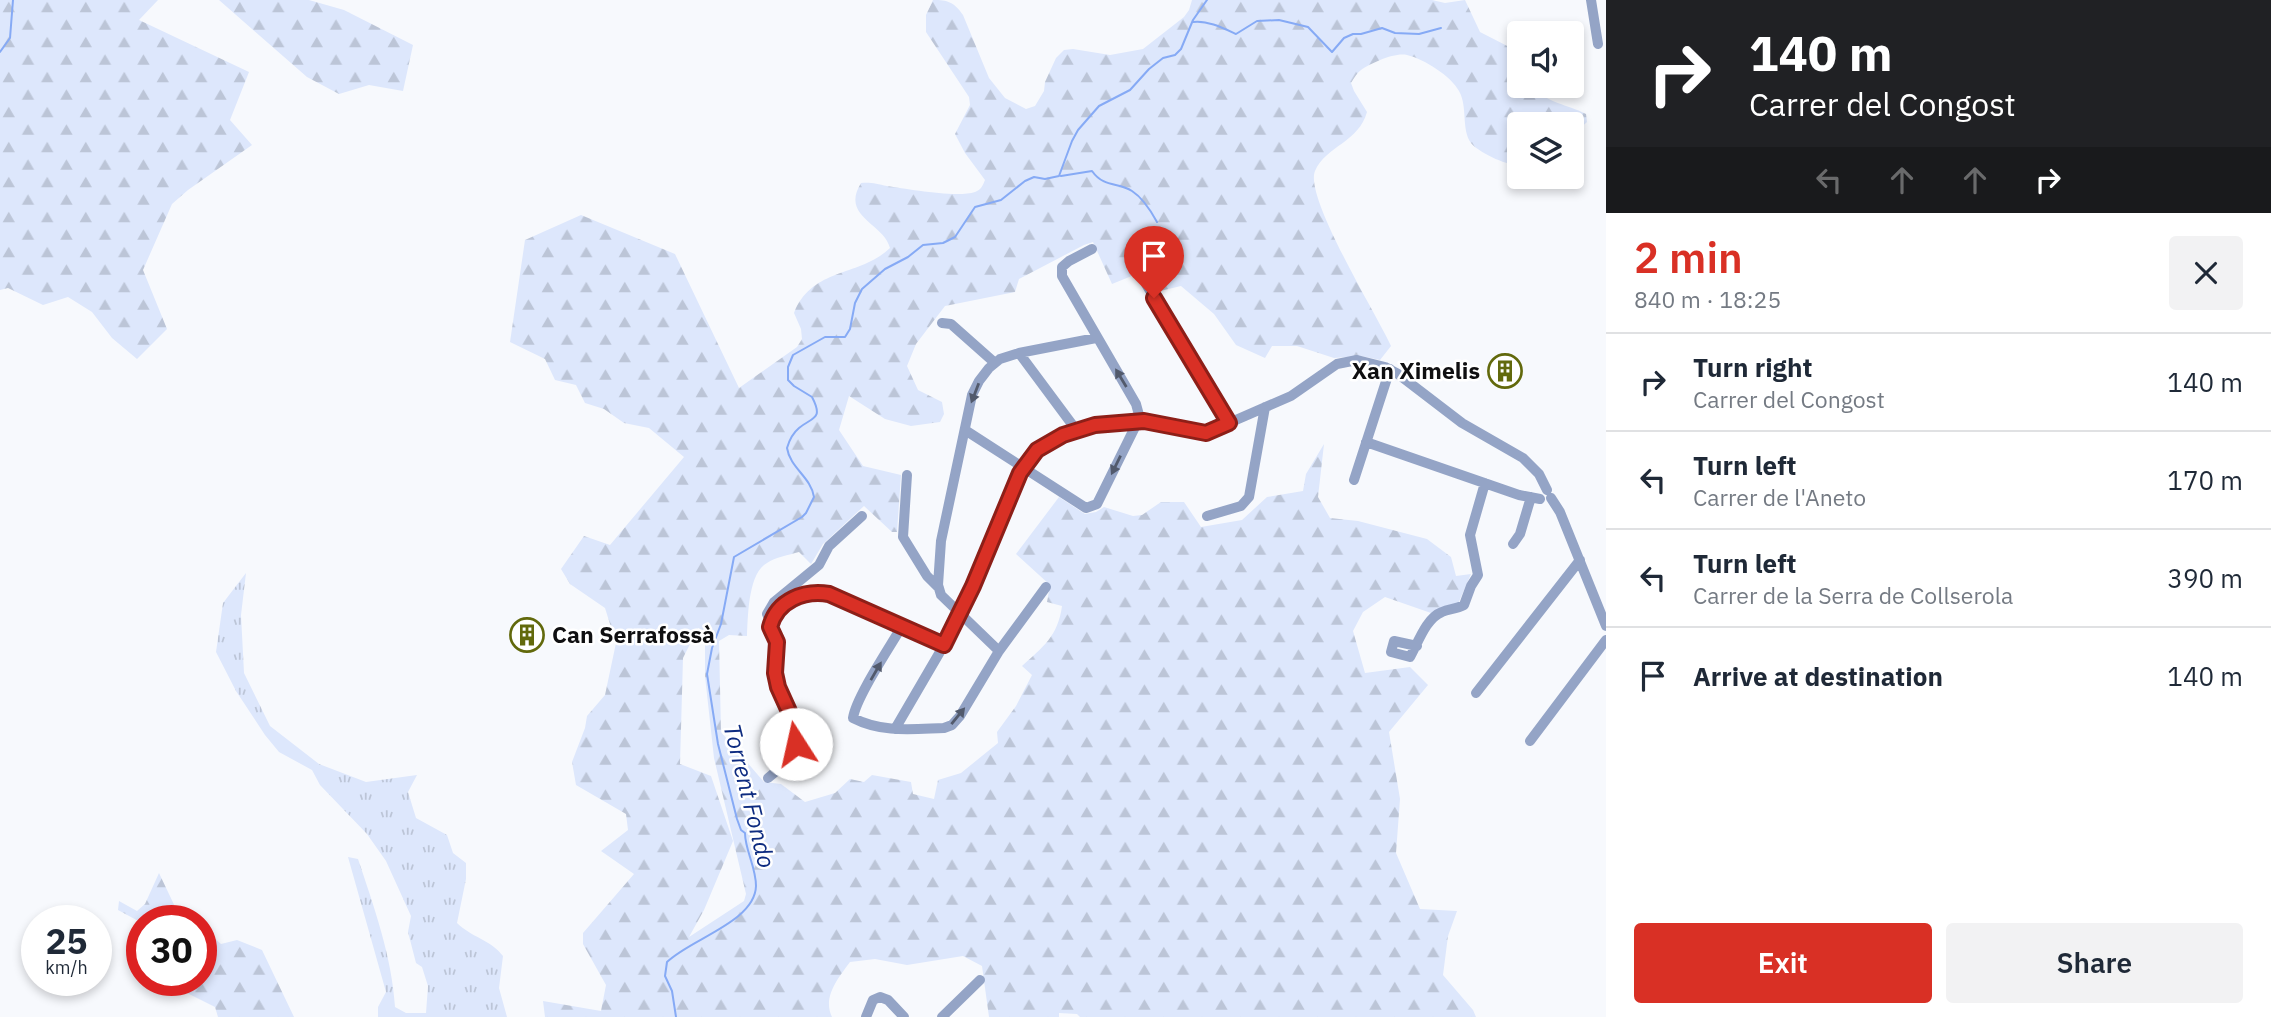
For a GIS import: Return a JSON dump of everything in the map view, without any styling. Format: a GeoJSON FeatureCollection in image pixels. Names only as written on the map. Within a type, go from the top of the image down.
{"type":"FeatureCollection","features":[{"type":"Feature","properties":{"kind":"street"},"geometry":{"type":"LineString","coordinates":[[1591,0],[1598,44]]}},
{"type":"Feature","properties":{"kind":"street"},"geometry":{"type":"LineString","coordinates":[[965,430],[1086,508],[1097,504],[1139,415],[1136,404],[1062,276],[1062,267],[1092,249]]}},
{"type":"Feature","properties":{"kind":"street"},"geometry":{"type":"LineString","coordinates":[[1146,284],[1229,423]]}},
{"type":"Feature","properties":{"kind":"street"},"geometry":{"type":"LineString","coordinates":[[943,323],[951,324],[995,363]]}},
{"type":"Feature","properties":{"kind":"street"},"geometry":{"type":"LineString","coordinates":[[940,591],[941,541],[972,395],[979,381],[1000,359],[1096,338]]}},
{"type":"Feature","properties":{"kind":"street"},"geometry":{"type":"LineString","coordinates":[[1019,353],[1077,431]]}},
{"type":"Feature","properties":{"kind":"street"},"geometry":{"type":"LineString","coordinates":[[895,729],[944,645],[973,586],[1023,468],[1037,450],[1063,435],[1095,425],[1138,421],[1206,433],[1290,396],[1336,364],[1357,360],[1390,369],[1461,423],[1523,458],[1542,492],[1561,516],[1606,626]]}},
{"type":"Feature","properties":{"kind":"street"},"geometry":{"type":"LineString","coordinates":[[1354,480],[1390,369]]}},
{"type":"Feature","properties":{"kind":"street"},"geometry":{"type":"LineString","coordinates":[[1207,516],[1241,506],[1249,497],[1265,407]]}},
{"type":"Feature","properties":{"kind":"street"},"geometry":{"type":"LineString","coordinates":[[1366,442],[1519,495],[1542,492]]}},
{"type":"Feature","properties":{"kind":"street"},"geometry":{"type":"LineString","coordinates":[[906,475],[903,537],[927,576],[959,614],[999,651]]}},
{"type":"Feature","properties":{"kind":"street"},"geometry":{"type":"LineString","coordinates":[[1417,646],[1423,631],[1440,612],[1464,605],[1478,575],[1470,535],[1485,483]]}},
{"type":"Feature","properties":{"kind":"street"},"geometry":{"type":"LineString","coordinates":[[1513,544],[1542,492]]}},
{"type":"Feature","properties":{"kind":"street"},"geometry":{"type":"LineString","coordinates":[[771,621],[767,614],[774,602],[819,565],[829,546],[862,516]]}},
{"type":"Feature","properties":{"kind":"street"},"geometry":{"type":"LineString","coordinates":[[1476,693],[1580,560]]}},
{"type":"Feature","properties":{"kind":"street"},"geometry":{"type":"LineString","coordinates":[[902,626],[861,696],[853,718],[883,729],[944,728],[952,725],[960,716],[999,651],[1046,587]]}},
{"type":"Feature","properties":{"kind":"street"},"geometry":{"type":"LineString","coordinates":[[768,778],[785,764],[793,752],[797,729],[778,687],[775,673],[777,642],[770,627],[780,607],[798,595],[816,592],[829,594],[944,645]]}},
{"type":"Feature","properties":{"kind":"street"},"geometry":{"type":"LineString","coordinates":[[1530,741],[1606,640]]}},
{"type":"Feature","properties":{"kind":"street"},"geometry":{"type":"LineString","coordinates":[[942,1017],[980,980]]}},
{"type":"Feature","properties":{"kind":"street"},"geometry":{"type":"LineString","coordinates":[[867,1012],[873,1000],[880,997],[888,1000],[904,1017]]}},
{"type":"Feature","properties":{"kind":"green space"},"geometry":{"type":"Polygon","coordinates":[[[0,0],[158,0],[139,20],[249,72],[230,120],[252,145],[172,204],[143,270],[167,329],[137,359],[112,338],[92,312],[68,297],[43,305],[8,288],[0,290],[0,0]]]}},
{"type":"Feature","properties":{"kind":"green space"},"geometry":{"type":"Polygon","coordinates":[[[219,0],[309,0],[344,10],[413,45],[403,91],[369,85],[339,94],[307,77],[219,0]]]}},
{"type":"Feature","properties":{"kind":"green space"},"geometry":{"type":"Polygon","coordinates":[[[933,0],[947,1],[957,7],[963,15],[989,78],[1005,98],[1026,109],[1035,106],[1044,91],[1045,82],[1056,58],[1064,50],[1110,55],[1143,49],[1184,17],[1192,0],[1432,0],[1445,3],[1465,0],[1480,32],[1507,46],[1507,98],[1547,98],[1581,112],[1507,112],[1507,163],[1493,158],[1471,143],[1466,131],[1459,91],[1444,74],[1429,64],[1402,54],[1371,64],[1357,74],[1351,83],[1367,112],[1357,130],[1320,163],[1315,171],[1315,185],[1331,230],[1391,346],[1380,360],[1361,356],[1334,358],[1297,346],[1272,346],[1265,358],[1236,345],[1214,314],[1181,286],[1160,291],[1155,279],[1144,271],[1112,284],[1093,242],[1019,279],[1015,292],[945,306],[916,344],[907,366],[918,390],[942,402],[944,414],[940,422],[911,426],[885,419],[849,396],[839,430],[863,466],[901,475],[897,532],[892,532],[864,506],[823,544],[811,564],[799,552],[770,561],[761,568],[753,585],[747,636],[729,635],[719,641],[721,732],[764,782],[781,784],[805,802],[835,793],[850,779],[864,782],[872,775],[911,782],[913,794],[934,799],[938,780],[961,773],[998,743],[997,732],[1016,706],[1032,675],[1022,666],[1043,647],[1057,625],[1062,606],[1047,602],[1050,585],[1016,554],[1059,497],[1085,514],[1104,507],[1133,516],[1142,515],[1161,502],[1184,502],[1201,527],[1242,520],[1267,497],[1303,491],[1306,474],[1324,444],[1318,497],[1330,518],[1358,521],[1427,539],[1451,557],[1456,576],[1471,574],[1458,604],[1431,613],[1385,597],[1363,612],[1353,631],[1365,673],[1410,667],[1428,685],[1389,732],[1400,799],[1396,853],[1420,909],[1457,911],[1448,936],[1443,975],[1476,1017],[1080,1017],[1077,1014],[1059,1013],[1059,1017],[989,1017],[982,966],[963,956],[907,965],[875,959],[850,962],[830,995],[829,1010],[832,1017],[545,1017],[543,1001],[601,1011],[606,985],[583,944],[583,933],[634,874],[601,851],[628,830],[626,814],[576,785],[572,762],[587,716],[605,695],[616,643],[605,608],[570,584],[561,569],[584,536],[610,545],[684,457],[649,428],[624,423],[604,409],[585,403],[576,385],[555,380],[545,359],[510,342],[525,240],[581,215],[675,254],[739,388],[797,347],[802,339],[794,313],[802,298],[812,288],[824,280],[865,264],[890,248],[880,232],[859,212],[856,195],[861,183],[956,194],[975,192],[983,184],[985,180],[955,134],[970,105],[969,97],[926,32],[926,15],[933,0]],[[698,628],[683,658],[680,764],[711,776],[733,841],[704,910],[689,937],[744,901],[746,894],[714,758],[705,676],[705,631],[698,628]]]}},
{"type":"Feature","properties":{"kind":"green space"},"geometry":{"type":"Polygon","coordinates":[[[246,573],[241,615],[244,673],[270,726],[319,764],[366,782],[417,775],[408,792],[416,818],[447,835],[453,853],[466,863],[466,879],[457,923],[493,946],[503,956],[499,988],[507,1017],[378,1017],[378,1007],[386,992],[348,857],[358,859],[376,914],[390,970],[395,1007],[406,1013],[426,1013],[428,986],[422,967],[416,963],[408,932],[411,916],[386,861],[367,834],[320,785],[312,770],[279,752],[236,691],[216,652],[223,603],[246,573]]]}},
{"type":"Feature","properties":{"kind":"green space"},"geometry":{"type":"Polygon","coordinates":[[[159,873],[174,905],[145,904],[159,873]]]}},
{"type":"Feature","properties":{"kind":"green space"},"geometry":{"type":"Polygon","coordinates":[[[119,901],[126,905],[126,914],[118,910],[119,901]]]}},
{"type":"Feature","properties":{"kind":"green space"},"geometry":{"type":"Polygon","coordinates":[[[217,940],[221,944],[237,940],[262,950],[294,1017],[218,1017],[215,1007],[193,996],[217,996],[217,940]]]}},
{"type":"Feature","properties":{"kind":"waterway"},"geometry":{"type":"LineString","coordinates":[[0,52],[10,38],[13,0]]}},
{"type":"Feature","properties":{"kind":"waterway","name":"Torrent Fondo"},"geometry":{"type":"LineString","coordinates":[[676,1017],[672,991],[665,976],[667,962],[745,910],[753,899],[756,886],[745,833],[737,819],[718,744],[707,674],[712,648],[721,624],[734,557],[802,517],[814,497],[787,448],[795,432],[817,414],[812,397],[788,380],[788,367],[793,355],[825,337],[845,337],[862,289],[885,269],[908,257],[923,245],[943,243],[955,237],[975,207],[1001,200],[1034,177],[1045,179],[1059,176],[1078,130],[1099,106],[1130,90],[1149,69],[1181,49],[1193,20],[1207,0]]}},
{"type":"Feature","properties":{"kind":"waterway"},"geometry":{"type":"LineString","coordinates":[[1193,22],[1209,23],[1236,34],[1257,21],[1279,20],[1308,27],[1332,52],[1344,38],[1353,34],[1382,28],[1395,33],[1419,34],[1441,28]]}},
{"type":"Feature","properties":{"kind":"waterway"},"geometry":{"type":"LineString","coordinates":[[1061,176],[1092,171],[1101,180],[1127,188],[1136,194],[1157,222]]}},
{"type":"Feature","properties":{"kind":"place","name":"Xan Ximelis"},"geometry":{"type":"Point","coordinates":[1505,371]}},
{"type":"Feature","properties":{"kind":"place","name":"Can Serrafossà"},"geometry":{"type":"Point","coordinates":[527,635]}},
{"type":"Feature","properties":{"kind":"route"},"geometry":{"type":"LineString","coordinates":[[796,744],[797,729],[778,687],[775,673],[777,642],[770,627],[780,607],[798,595],[816,592],[829,594],[944,645],[973,586],[1020,473],[1037,450],[1063,435],[1095,425],[1144,421],[1206,433],[1229,423],[1154,298]]}}]}
